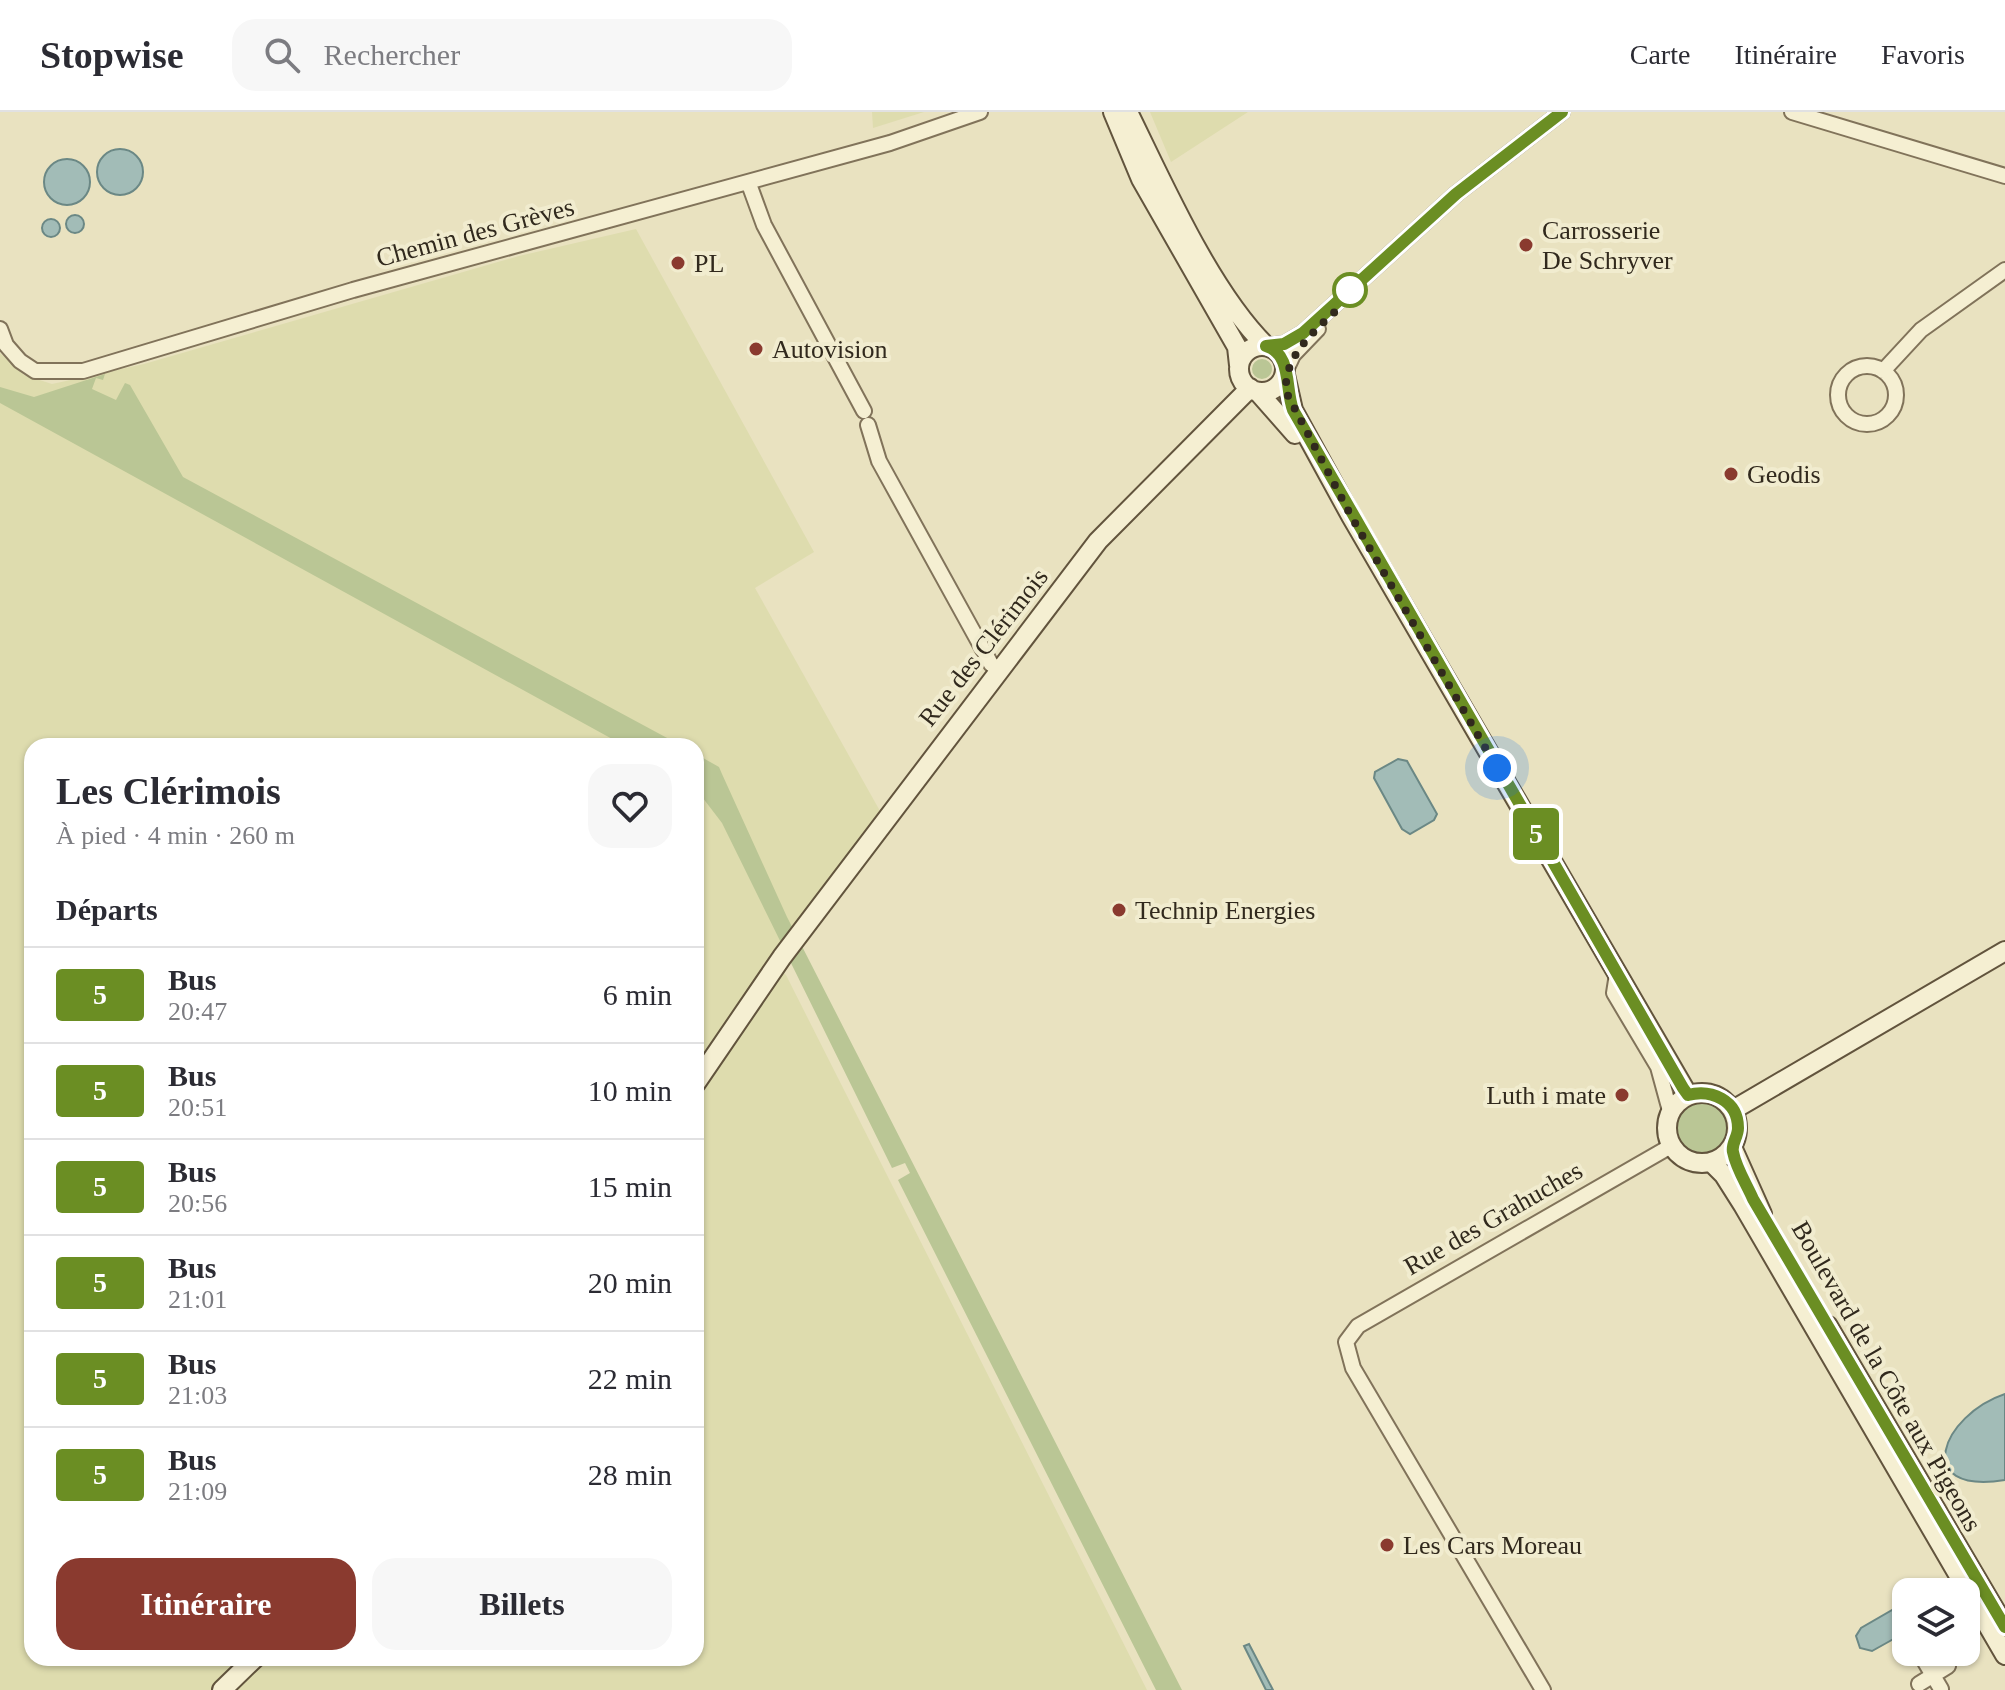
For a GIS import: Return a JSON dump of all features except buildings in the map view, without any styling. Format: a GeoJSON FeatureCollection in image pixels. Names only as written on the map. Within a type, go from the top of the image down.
{"type":"FeatureCollection","features":[{"type":"Feature","properties":{"kind":"street","name":"Chemin des Grèves"},"geometry":{"type":"LineString","coordinates":[[0,329],[6,345],[20,361],[35,371],[83,371],[353,290],[749,184],[890,143],[980,112]]}},
{"type":"Feature","properties":{"kind":"street"},"geometry":{"type":"LineString","coordinates":[[1113,112],[1141,179],[1237,347],[1241,378],[1283,416],[1351,516]]}},
{"type":"Feature","properties":{"kind":"street"},"geometry":{"type":"LineString","coordinates":[[1128,112],[1194,242],[1244,321],[1266,346],[1279,353],[1293,410],[1351,516],[1688,1095]]}},
{"type":"Feature","properties":{"kind":"street"},"geometry":{"type":"LineString","coordinates":[[1239,365],[1251,349],[1284,344],[1303,333],[1506,153],[1562,112]]}},
{"type":"Feature","properties":{"kind":"street"},"geometry":{"type":"LineString","coordinates":[[1792,112],[2001,176]]}},
{"type":"Feature","properties":{"kind":"street"},"geometry":{"type":"LineString","coordinates":[[749,184],[764,225],[866,418],[879,461],[991,664],[998,669]]}},
{"type":"Feature","properties":{"kind":"street"},"geometry":{"type":"LineString","coordinates":[[1254,390],[1277,387],[1293,355],[1405,240]]}},
{"type":"Feature","properties":{"kind":"street"},"geometry":{"type":"LineString","coordinates":[[1883,371],[1921,330],[2005,270]]}},
{"type":"Feature","properties":{"kind":"street"},"geometry":{"type":"LineString","coordinates":[[1944,312],[2005,279]]}},
{"type":"Feature","properties":{"kind":"street"},"geometry":{"type":"LineString","coordinates":[[1865,367],[1883,371],[1894,386],[1894,406],[1889,414],[1873,424],[1854,421],[1846,415],[1838,399],[1842,381],[1848,374],[1865,367]]}},
{"type":"Feature","properties":{"kind":"street","name":"Rue des Clérimois"},"geometry":{"type":"LineString","coordinates":[[704,1071],[782,957],[1098,541],[1254,390]]}},
{"type":"Feature","properties":{"kind":"street"},"geometry":{"type":"LineString","coordinates":[[1733,1110],[2005,951]]}},
{"type":"Feature","properties":{"kind":"street"},"geometry":{"type":"LineString","coordinates":[[1617,974],[1614,993],[1658,1067],[1670,1111]]}},
{"type":"Feature","properties":{"kind":"street"},"geometry":{"type":"LineString","coordinates":[[1708,1093],[1718,1096],[1733,1110],[1738,1129],[1732,1147],[1711,1162],[1688,1161],[1671,1146],[1666,1123],[1670,1111],[1688,1095],[1708,1093]]}},
{"type":"Feature","properties":{"kind":"street","name":"Rue des Grahuches"},"geometry":{"type":"LineString","coordinates":[[1543,1690],[1353,1368],[1346,1342],[1358,1326],[1671,1146]]}},
{"type":"Feature","properties":{"kind":"street","name":"Boulevard de la Côte aux Pigeons"},"geometry":{"type":"LineString","coordinates":[[1732,1147],[1753,1199],[2005,1627]]}},
{"type":"Feature","properties":{"kind":"street","name":"Boulevard de la Côte aux Pigeons"},"geometry":{"type":"LineString","coordinates":[[1711,1162],[1743,1205],[2005,1655]]}},
{"type":"Feature","properties":{"kind":"street"},"geometry":{"type":"LineString","coordinates":[[222,1690],[247,1666]]}},
{"type":"Feature","properties":{"kind":"street"},"geometry":{"type":"LineString","coordinates":[[1919,1684],[1929,1669],[1948,1666]]}},
{"type":"Feature","properties":{"kind":"street"},"geometry":{"type":"LineString","coordinates":[[1929,1669],[1941,1689]]}},
{"type":"Feature","properties":{"kind":"shaded area"},"geometry":{"type":"Polygon","coordinates":[[[872,112],[924,112],[873,128],[872,112]]]}},
{"type":"Feature","properties":{"kind":"shaded area"},"geometry":{"type":"Polygon","coordinates":[[[1150,112],[1248,112],[1171,162],[1150,112]]]}},
{"type":"Feature","properties":{"kind":"shaded area"},"geometry":{"type":"Polygon","coordinates":[[[636,229],[814,552],[755,588],[880,811],[772,962],[786,975],[1147,1690],[0,1690],[0,353],[24,375],[52,384],[144,364],[519,256],[636,229]]]}},
{"type":"Feature","properties":{"kind":"green space"},"geometry":{"type":"Polygon","coordinates":[[[1262,359],[1269,362],[1272,369],[1269,376],[1262,379],[1255,376],[1252,369],[1255,362],[1262,359]]]}},
{"type":"Feature","properties":{"kind":"green space"},"geometry":{"type":"Polygon","coordinates":[[[105,374],[103,380],[96,378],[92,389],[116,400],[125,383],[130,385],[183,477],[667,738],[610,738],[0,403],[0,387],[34,397],[105,374]]]}},
{"type":"Feature","properties":{"kind":"green space"},"geometry":{"type":"Polygon","coordinates":[[[704,759],[719,767],[787,917],[1182,1690],[1156,1690],[898,1180],[910,1173],[905,1163],[892,1168],[722,823],[704,799],[704,759]]]}},
{"type":"Feature","properties":{"kind":"green space"},"geometry":{"type":"Polygon","coordinates":[[[1702,1101],[1721,1108],[1728,1127],[1721,1146],[1702,1153],[1683,1146],[1676,1127],[1683,1108],[1702,1101]]]}},
{"type":"Feature","properties":{"kind":"water"},"geometry":{"type":"Polygon","coordinates":[[[120,149],[136,156],[143,172],[136,188],[120,195],[104,188],[97,172],[104,156],[120,149]]]}},
{"type":"Feature","properties":{"kind":"water"},"geometry":{"type":"Polygon","coordinates":[[[67,159],[83,166],[90,182],[83,198],[67,205],[51,198],[44,182],[51,166],[67,159]]]}},
{"type":"Feature","properties":{"kind":"water"},"geometry":{"type":"Polygon","coordinates":[[[75,215],[84,224],[75,233],[66,224],[75,215]]]}},
{"type":"Feature","properties":{"kind":"water"},"geometry":{"type":"Polygon","coordinates":[[[51,219],[60,228],[51,237],[42,228],[51,219]]]}},
{"type":"Feature","properties":{"kind":"water"},"geometry":{"type":"Polygon","coordinates":[[[1398,759],[1407,761],[1437,814],[1434,820],[1410,834],[1402,829],[1374,778],[1375,772],[1398,759]]]}},
{"type":"Feature","properties":{"kind":"water"},"geometry":{"type":"Polygon","coordinates":[[[2005,1394],[2005,1480],[1975,1481],[1956,1476],[1947,1465],[1946,1450],[1952,1434],[1965,1418],[1983,1404],[2005,1394]]]}},
{"type":"Feature","properties":{"kind":"water"},"geometry":{"type":"Polygon","coordinates":[[[1892,1610],[1892,1640],[1872,1651],[1860,1648],[1856,1636],[1861,1628],[1892,1610]]]}},
{"type":"Feature","properties":{"kind":"water"},"geometry":{"type":"Polygon","coordinates":[[[1249,1644],[1273,1690],[1266,1690],[1244,1646],[1249,1644]]]}},
{"type":"Feature","properties":{"kind":"bus line","name":"5"},"geometry":{"type":"LineString","coordinates":[[1562,112],[1456,194],[1303,333],[1284,344],[1266,346],[1279,353],[1285,364],[1286,392],[1293,410],[1351,516],[1683,1088],[1688,1095],[1698,1092],[1718,1096],[1733,1110],[1738,1129],[1732,1147],[1734,1158],[1753,1199],[2005,1627]]}},
{"type":"Feature","properties":{"kind":"place","name":"Carrosserie De Schryver"},"geometry":{"type":"Point","coordinates":[1526,245]}},
{"type":"Feature","properties":{"kind":"place","name":"PL"},"geometry":{"type":"Point","coordinates":[678,263]}},
{"type":"Feature","properties":{"kind":"place","name":"Autovision"},"geometry":{"type":"Point","coordinates":[756,349]}},
{"type":"Feature","properties":{"kind":"place","name":"Geodis"},"geometry":{"type":"Point","coordinates":[1731,474]}},
{"type":"Feature","properties":{"kind":"place","name":"Technip Energies"},"geometry":{"type":"Point","coordinates":[1119,910]}},
{"type":"Feature","properties":{"kind":"place","name":"Luth i mate"},"geometry":{"type":"Point","coordinates":[1622,1095]}},
{"type":"Feature","properties":{"kind":"place","name":"Les Cars Moreau"},"geometry":{"type":"Point","coordinates":[1387,1545]}},
{"type":"Feature","properties":{"kind":"route"},"geometry":{"type":"LineString","coordinates":[[1350,290],[1349,298],[1293,355],[1285,375],[1286,392],[1351,516],[1497,768]]}}]}
